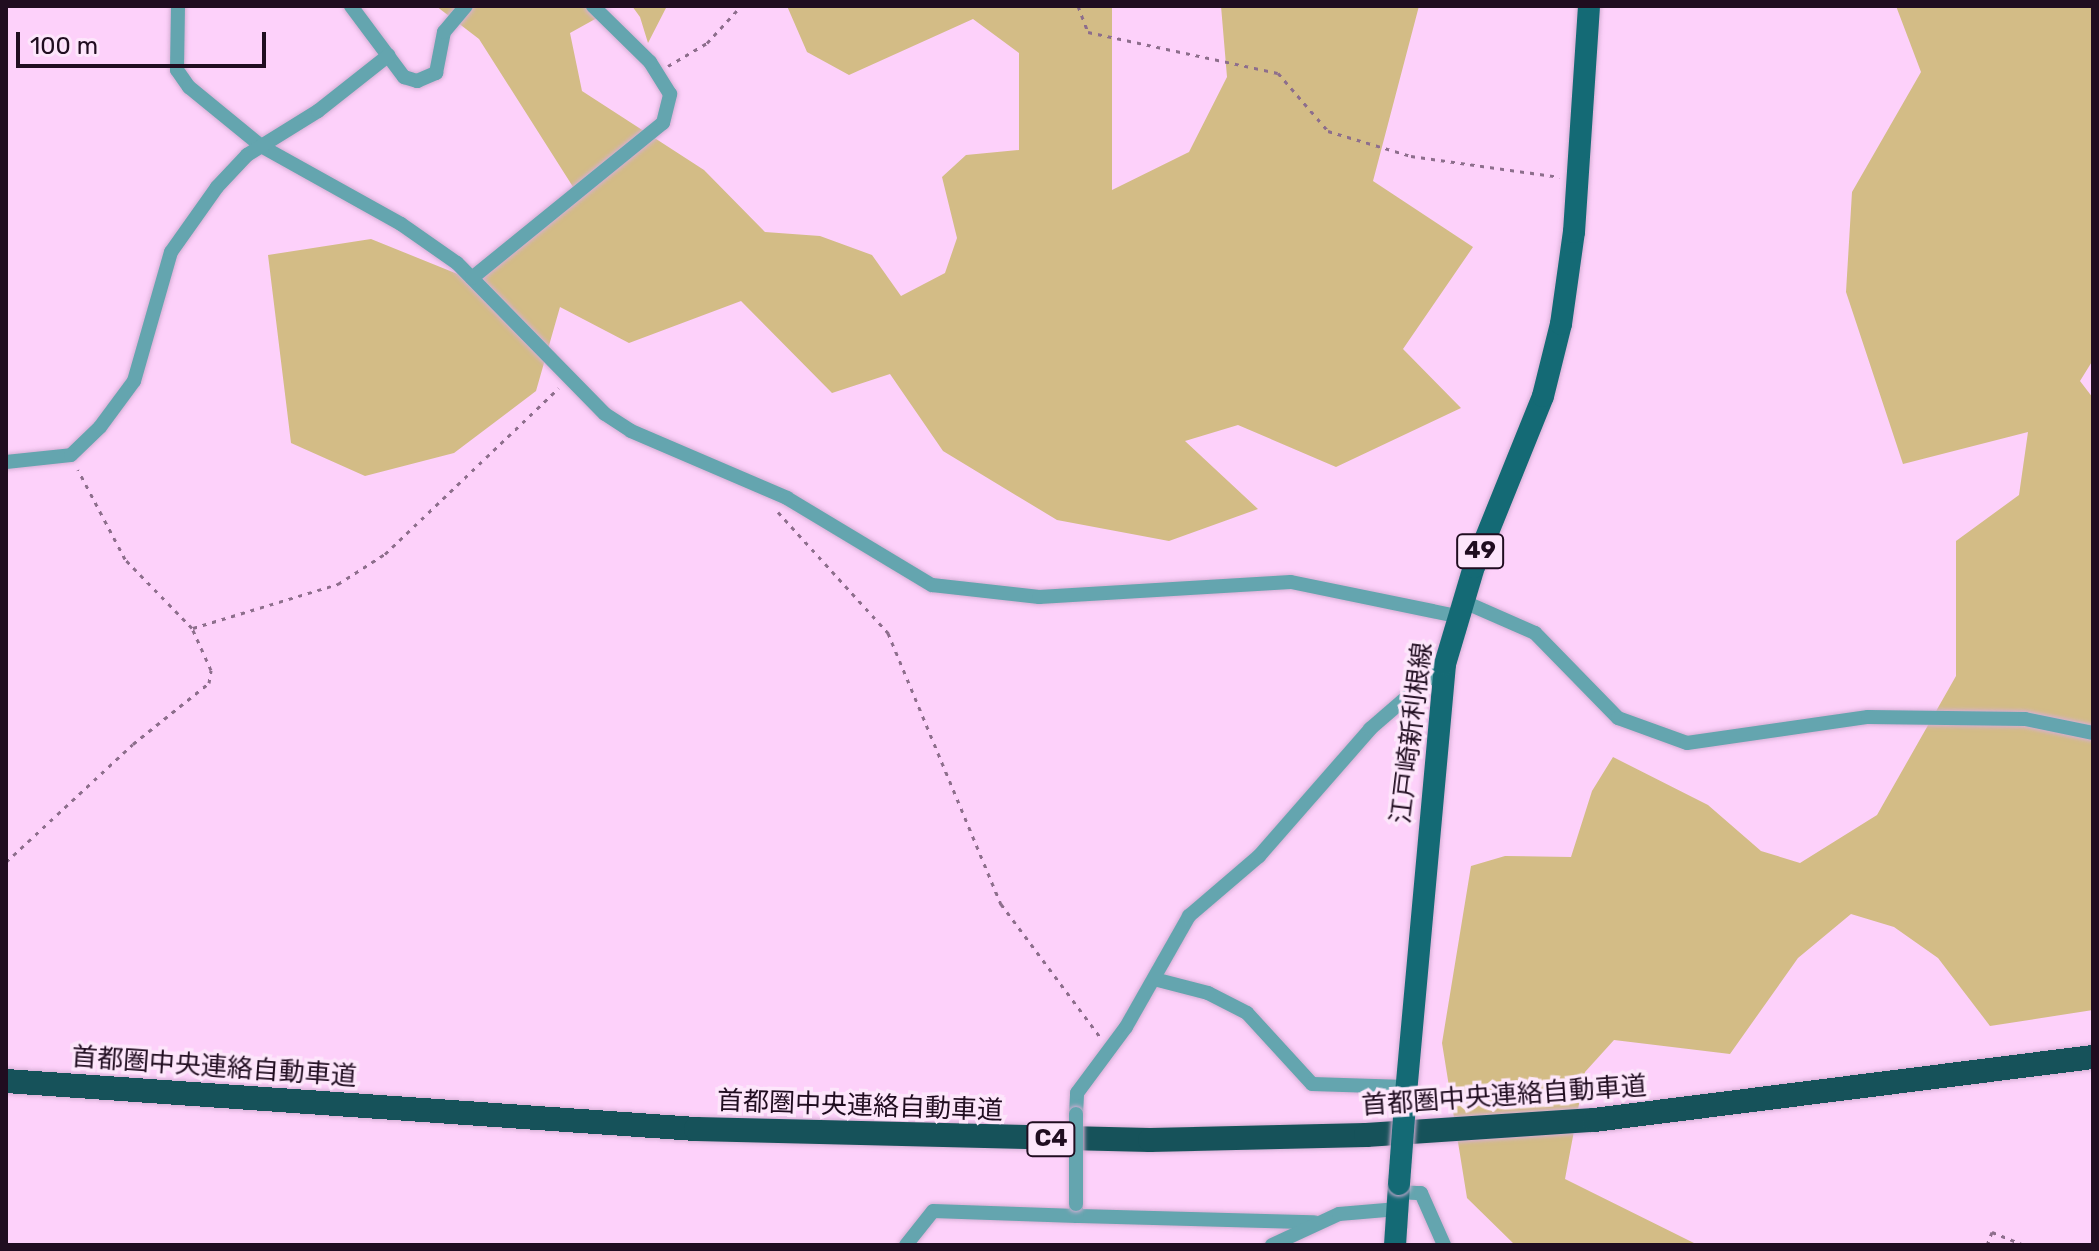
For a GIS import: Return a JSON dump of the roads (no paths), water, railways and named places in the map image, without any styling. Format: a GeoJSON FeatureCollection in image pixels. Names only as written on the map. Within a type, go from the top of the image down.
{"type":"FeatureCollection","features":[{"type":"Feature","properties":{"kind":"highway","name":"首都圏中央連絡自動車道"},"geometry":{"type":"LineString","coordinates":[[6,1081],[696,1129],[1150,1140],[1579,1121],[2093,1057]]}},
{"type":"Feature","properties":{"kind":"main road","name":"江戸崎新利根線"},"geometry":{"type":"LineString","coordinates":[[1395,1245],[1445,664],[1459,608],[1543,396],[1570,270],[1589,6]]}},
{"type":"Feature","properties":{"kind":"street"},"geometry":{"type":"LineString","coordinates":[[178,6],[177,70],[261,146],[401,224],[472,278],[570,377],[631,431],[787,498],[932,585],[1039,597],[1291,582],[1459,608],[1535,633],[1618,718],[1687,743],[1868,717],[2025,719],[2093,733]]}},
{"type":"Feature","properties":{"kind":"street"},"geometry":{"type":"LineString","coordinates":[[351,6],[404,77],[424,80],[436,73],[444,32],[466,6]]}},
{"type":"Feature","properties":{"kind":"street"},"geometry":{"type":"LineString","coordinates":[[472,278],[663,123],[670,94],[656,72],[593,6]]}},
{"type":"Feature","properties":{"kind":"street"},"geometry":{"type":"LineString","coordinates":[[6,462],[71,455],[130,388],[179,237],[235,165],[389,55]]}},
{"type":"Feature","properties":{"kind":"street"},"geometry":{"type":"LineString","coordinates":[[1076,1210],[1077,1093],[1110,1049],[1189,916],[1259,856],[1370,729],[1445,664]]}},
{"type":"Feature","properties":{"kind":"street"},"geometry":{"type":"LineString","coordinates":[[1154,979],[1208,993],[1247,1013],[1312,1084],[1406,1095]]}},
{"type":"Feature","properties":{"kind":"street"},"geometry":{"type":"LineString","coordinates":[[1272,1245],[1314,1222],[1399,1195],[1421,1193],[1444,1245]]}},
{"type":"Feature","properties":{"kind":"street"},"geometry":{"type":"LineString","coordinates":[[906,1245],[933,1211],[1076,1210],[1314,1222]]}}]}
